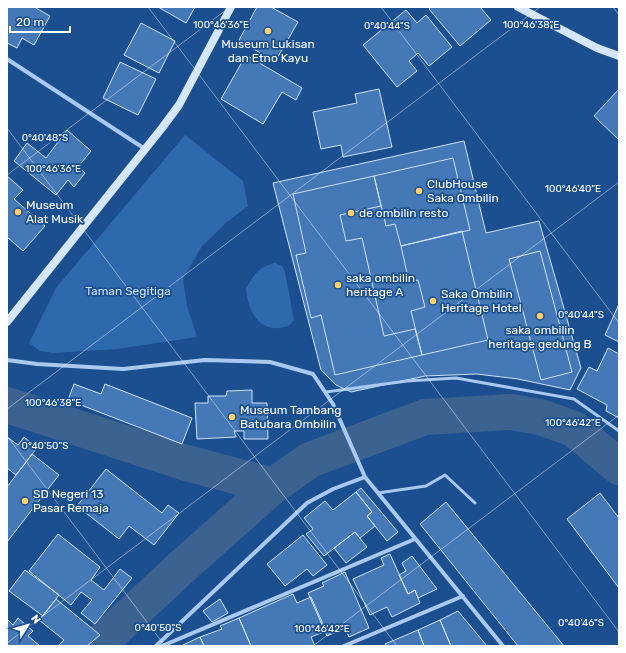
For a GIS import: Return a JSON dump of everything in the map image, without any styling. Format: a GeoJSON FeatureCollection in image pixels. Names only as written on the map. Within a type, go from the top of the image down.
{"type":"FeatureCollection","features":[{"type":"Feature","properties":{"kind":"main road"},"geometry":{"type":"LineString","coordinates":[[7,322],[146,149],[179,105],[232,7]]}},
{"type":"Feature","properties":{"kind":"main road"},"geometry":{"type":"LineString","coordinates":[[518,7],[597,48],[619,56]]}},
{"type":"Feature","properties":{"kind":"street"},"geometry":{"type":"LineString","coordinates":[[7,59],[146,149]]}},
{"type":"Feature","properties":{"kind":"street"},"geometry":{"type":"LineString","coordinates":[[7,360],[37,364],[123,369],[205,360],[270,362],[313,374],[333,404],[365,477],[503,646]]}},
{"type":"Feature","properties":{"kind":"street"},"geometry":{"type":"LineString","coordinates":[[156,646],[307,503],[333,489],[365,477]]}},
{"type":"Feature","properties":{"kind":"street"},"geometry":{"type":"LineString","coordinates":[[162,646],[415,539]]}},
{"type":"Feature","properties":{"kind":"street"},"geometry":{"type":"LineString","coordinates":[[344,646],[463,596]]}},
{"type":"Feature","properties":{"kind":"lane"},"geometry":{"type":"LineString","coordinates":[[326,392],[408,381],[456,378],[574,399],[619,431]]}},
{"type":"Feature","properties":{"kind":"lane"},"geometry":{"type":"LineString","coordinates":[[378,493],[426,486],[445,475],[475,503]]}},
{"type":"Feature","properties":{"kind":"green space","name":"Taman Segitiga"},"geometry":{"type":"Polygon","coordinates":[[[185,135],[243,181],[248,206],[227,222],[202,246],[183,279],[187,306],[197,337],[117,349],[53,353],[40,351],[29,343],[56,288],[185,135]]]}},
{"type":"Feature","properties":{"kind":"green space"},"geometry":{"type":"Polygon","coordinates":[[[275,263],[282,266],[285,272],[294,320],[290,325],[280,328],[272,328],[258,321],[253,314],[247,298],[246,288],[261,269],[275,263]]]}},
{"type":"Feature","properties":{"kind":"building"},"geometry":{"type":"Polygon","coordinates":[[[7,7],[36,7],[50,16],[34,45],[22,38],[17,48],[7,43],[7,7]]]}},
{"type":"Feature","properties":{"kind":"building"},"geometry":{"type":"Polygon","coordinates":[[[158,7],[195,7],[186,23],[158,7]]]}},
{"type":"Feature","properties":{"kind":"building","name":"Museum Lukisan dan Etno Kayu"},"geometry":{"type":"Polygon","coordinates":[[[257,7],[271,7],[298,22],[275,62],[239,40],[257,7]]]}},
{"type":"Feature","properties":{"kind":"building"},"geometry":{"type":"Polygon","coordinates":[[[431,7],[480,7],[491,20],[460,46],[429,9],[431,7]]]}},
{"type":"Feature","properties":{"kind":"building"},"geometry":{"type":"Polygon","coordinates":[[[406,10],[417,23],[426,15],[452,47],[429,66],[418,53],[409,61],[417,71],[397,87],[363,45],[406,10]]]}},
{"type":"Feature","properties":{"kind":"building"},"geometry":{"type":"Polygon","coordinates":[[[141,23],[175,41],[159,73],[124,55],[141,23]]]}},
{"type":"Feature","properties":{"kind":"building"},"geometry":{"type":"Polygon","coordinates":[[[246,55],[302,88],[296,100],[282,92],[263,124],[221,99],[246,55]]]}},
{"type":"Feature","properties":{"kind":"building"},"geometry":{"type":"Polygon","coordinates":[[[120,62],[156,79],[138,115],[103,98],[120,62]]]}},
{"type":"Feature","properties":{"kind":"building"},"geometry":{"type":"Polygon","coordinates":[[[379,89],[392,147],[343,157],[341,145],[321,149],[313,112],[357,103],[355,94],[379,89]]]}},
{"type":"Feature","properties":{"kind":"building"},"geometry":{"type":"Polygon","coordinates":[[[619,89],[619,140],[594,116],[619,89]]]}},
{"type":"Feature","properties":{"kind":"building"},"geometry":{"type":"Polygon","coordinates":[[[67,130],[91,151],[78,167],[85,173],[74,187],[68,180],[56,195],[14,161],[27,143],[46,158],[67,130]]]}},
{"type":"Feature","properties":{"kind":"building","name":"Saka Ombilin Heritage Hotel"},"geometry":{"type":"Polygon","coordinates":[[[464,141],[486,233],[539,221],[581,368],[570,390],[518,379],[477,374],[425,376],[351,392],[336,385],[321,370],[273,183],[464,141]]]}},
{"type":"Feature","properties":{"kind":"building","name":"ClubHouse Saka Ombilin"},"geometry":{"type":"Polygon","coordinates":[[[453,158],[470,230],[401,246],[395,224],[386,226],[374,176],[453,158]]]}},
{"type":"Feature","properties":{"kind":"building","name":"Museum Alat Musik"},"geometry":{"type":"Polygon","coordinates":[[[7,176],[23,190],[14,199],[45,226],[23,251],[7,237],[7,176]]]}},
{"type":"Feature","properties":{"kind":"building","name":"saka ombilin heritage A"},"geometry":{"type":"Polygon","coordinates":[[[374,176],[381,206],[340,215],[346,241],[362,238],[384,336],[415,329],[422,355],[335,375],[321,315],[311,318],[296,255],[306,253],[293,194],[374,176]]]}},
{"type":"Feature","properties":{"kind":"building"},"geometry":{"type":"Polygon","coordinates":[[[462,231],[488,340],[422,355],[411,311],[425,307],[418,280],[409,282],[401,246],[462,231]]]}},
{"type":"Feature","properties":{"kind":"building","name":"saka ombilin heritage gedung B"},"geometry":{"type":"Polygon","coordinates":[[[540,251],[572,372],[541,380],[509,259],[540,251]]]}},
{"type":"Feature","properties":{"kind":"building"},"geometry":{"type":"Polygon","coordinates":[[[619,304],[619,342],[605,335],[619,304]]]}},
{"type":"Feature","properties":{"kind":"building"},"geometry":{"type":"Polygon","coordinates":[[[608,348],[619,354],[619,418],[606,411],[607,405],[577,389],[589,367],[597,371],[608,348]]]}},
{"type":"Feature","properties":{"kind":"building"},"geometry":{"type":"Polygon","coordinates":[[[74,384],[101,394],[105,384],[192,418],[182,444],[68,400],[74,384]]]}},
{"type":"Feature","properties":{"kind":"building","name":"Museum Tambang Batubara Ombilin"},"geometry":{"type":"Polygon","coordinates":[[[252,390],[252,403],[267,403],[268,439],[244,439],[244,431],[234,431],[236,437],[197,439],[195,403],[208,403],[208,396],[226,396],[227,391],[252,390]]]}},
{"type":"Feature","properties":{"kind":"building"},"geometry":{"type":"Polygon","coordinates":[[[7,437],[18,445],[24,437],[37,448],[16,475],[7,468],[7,437]]]}},
{"type":"Feature","properties":{"kind":"building"},"geometry":{"type":"Polygon","coordinates":[[[32,454],[59,475],[7,542],[7,487],[32,454]]]}},
{"type":"Feature","properties":{"kind":"building"},"geometry":{"type":"Polygon","coordinates":[[[106,469],[162,513],[168,505],[179,513],[154,545],[129,526],[119,539],[77,506],[106,469]]]}},
{"type":"Feature","properties":{"kind":"building"},"geometry":{"type":"Polygon","coordinates":[[[361,488],[398,532],[387,541],[367,516],[372,512],[356,492],[361,488]]]}},
{"type":"Feature","properties":{"kind":"building"},"geometry":{"type":"Polygon","coordinates":[[[356,492],[372,512],[367,516],[375,526],[360,538],[355,532],[324,556],[306,534],[313,529],[304,518],[325,501],[333,510],[356,492]]]}},
{"type":"Feature","properties":{"kind":"building"},"geometry":{"type":"Polygon","coordinates":[[[600,493],[619,518],[619,588],[567,519],[600,493]]]}},
{"type":"Feature","properties":{"kind":"building"},"geometry":{"type":"Polygon","coordinates":[[[446,502],[564,646],[518,646],[420,524],[446,502]]]}},
{"type":"Feature","properties":{"kind":"building"},"geometry":{"type":"Polygon","coordinates":[[[355,532],[367,547],[346,563],[334,548],[355,532]]]}},
{"type":"Feature","properties":{"kind":"building"},"geometry":{"type":"Polygon","coordinates":[[[58,534],[100,567],[91,580],[104,590],[120,569],[132,578],[95,624],[81,613],[92,600],[81,592],[71,605],[29,571],[58,534]]]}},
{"type":"Feature","properties":{"kind":"building"},"geometry":{"type":"Polygon","coordinates":[[[303,535],[327,565],[313,576],[307,569],[285,586],[267,564],[303,535]]]}},
{"type":"Feature","properties":{"kind":"building"},"geometry":{"type":"Polygon","coordinates":[[[390,554],[408,594],[415,590],[420,603],[392,617],[387,607],[370,615],[353,579],[384,565],[381,558],[390,554]]]}},
{"type":"Feature","properties":{"kind":"building"},"geometry":{"type":"Polygon","coordinates":[[[412,556],[437,589],[418,598],[415,590],[408,594],[399,575],[406,571],[402,563],[412,556]]]}},
{"type":"Feature","properties":{"kind":"building"},"geometry":{"type":"Polygon","coordinates":[[[25,570],[59,595],[43,616],[9,591],[25,570]]]}},
{"type":"Feature","properties":{"kind":"building"},"geometry":{"type":"Polygon","coordinates":[[[345,572],[369,628],[349,637],[345,628],[327,636],[308,593],[324,586],[322,583],[345,572]]]}},
{"type":"Feature","properties":{"kind":"building"},"geometry":{"type":"Polygon","coordinates":[[[293,594],[297,603],[311,597],[326,631],[311,637],[315,646],[251,646],[239,618],[293,594]]]}},
{"type":"Feature","properties":{"kind":"building"},"geometry":{"type":"Polygon","coordinates":[[[56,599],[100,635],[87,646],[58,646],[64,640],[39,620],[56,599]]]}},
{"type":"Feature","properties":{"kind":"building"},"geometry":{"type":"Polygon","coordinates":[[[220,599],[228,613],[212,622],[203,611],[220,599]]]}},
{"type":"Feature","properties":{"kind":"building"},"geometry":{"type":"Polygon","coordinates":[[[458,611],[487,646],[451,646],[440,620],[458,611]]]}},
{"type":"Feature","properties":{"kind":"building"},"geometry":{"type":"Polygon","coordinates":[[[18,618],[33,631],[28,636],[40,646],[7,646],[7,619],[13,625],[18,618]]]}},
{"type":"Feature","properties":{"kind":"building"},"geometry":{"type":"Polygon","coordinates":[[[239,618],[251,646],[204,646],[200,637],[222,629],[220,626],[239,618]]]}},
{"type":"Feature","properties":{"kind":"building"},"geometry":{"type":"Polygon","coordinates":[[[440,620],[451,646],[424,646],[418,630],[440,620]]]}},
{"type":"Feature","properties":{"kind":"building"},"geometry":{"type":"Polygon","coordinates":[[[418,630],[424,646],[386,646],[385,644],[418,630]]]}},
{"type":"Feature","properties":{"kind":"building"},"geometry":{"type":"Polygon","coordinates":[[[200,637],[204,646],[183,646],[183,645],[200,637]]]}},
{"type":"Feature","properties":{"kind":"waterway"},"geometry":{"type":"LineString","coordinates":[[7,405],[183,462],[273,486]]}},
{"type":"Feature","properties":{"kind":"waterway"},"geometry":{"type":"LineString","coordinates":[[97,646],[184,565],[273,486],[310,460],[425,417],[511,412],[540,417],[574,429],[619,467]]}},
{"type":"Feature","properties":{"kind":"place","name":"Museum Lukisan dan Etno Kayu"},"geometry":{"type":"Point","coordinates":[268,31]}},
{"type":"Feature","properties":{"kind":"place","name":"ClubHouse Saka Ombilin"},"geometry":{"type":"Point","coordinates":[419,191]}},
{"type":"Feature","properties":{"kind":"place","name":"Museum Alat Musik"},"geometry":{"type":"Point","coordinates":[18,212]}},
{"type":"Feature","properties":{"kind":"place","name":"de ombilin resto"},"geometry":{"type":"Point","coordinates":[351,213]}},
{"type":"Feature","properties":{"kind":"place","name":"saka ombilin heritage A"},"geometry":{"type":"Point","coordinates":[338,285]}},
{"type":"Feature","properties":{"kind":"place","name":"Saka Ombilin Heritage Hotel"},"geometry":{"type":"Point","coordinates":[433,301]}},
{"type":"Feature","properties":{"kind":"place","name":"saka ombilin heritage gedung B"},"geometry":{"type":"Point","coordinates":[540,316]}},
{"type":"Feature","properties":{"kind":"place","name":"Museum Tambang Batubara Ombilin"},"geometry":{"type":"Point","coordinates":[232,417]}},
{"type":"Feature","properties":{"kind":"place","name":"SD Negeri 13 Pasar Remaja"},"geometry":{"type":"Point","coordinates":[25,501]}}]}
